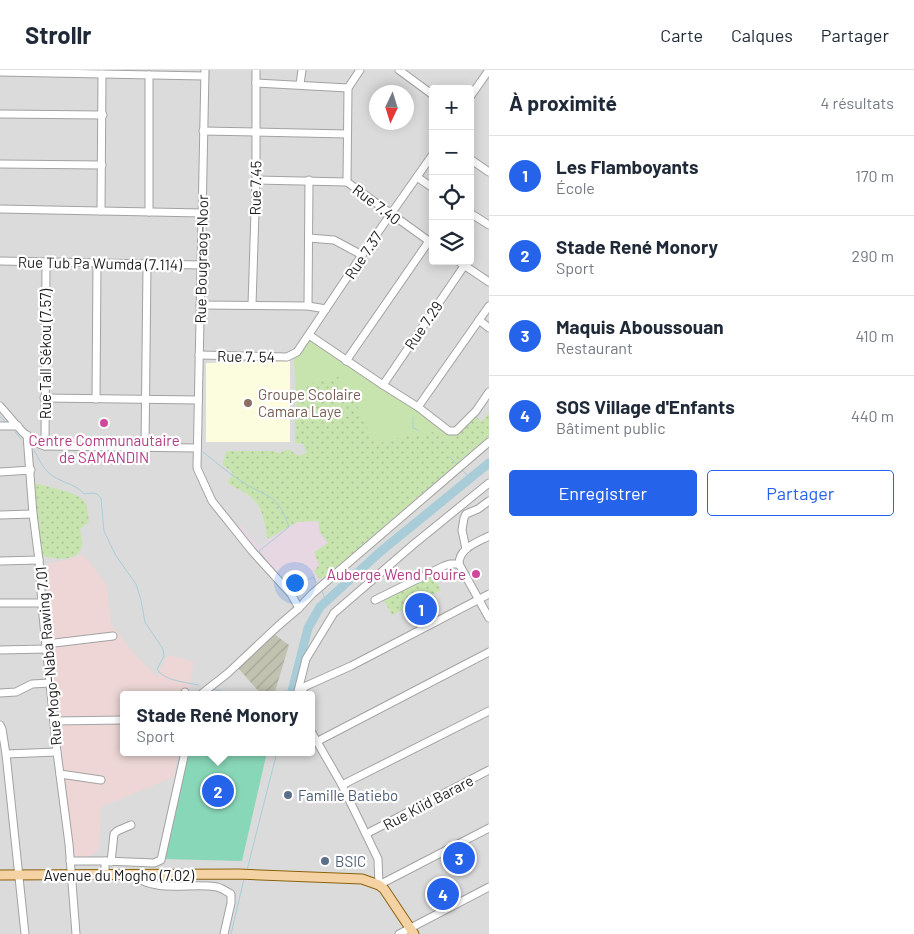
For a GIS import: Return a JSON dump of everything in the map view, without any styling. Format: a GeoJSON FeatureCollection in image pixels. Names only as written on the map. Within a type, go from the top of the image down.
{"type":"FeatureCollection","features":[{"type":"Feature","properties":{"kind":"main road","name":"Avenue du Mogho (7.02)"},"geometry":{"type":"LineString","coordinates":[[0,875],[238,874],[355,878],[379,885]]}},
{"type":"Feature","properties":{"kind":"main road"},"geometry":{"type":"LineString","coordinates":[[379,885],[388,893],[412,931]]}},
{"type":"Feature","properties":{"kind":"street","name":"Rue 7.45"},"geometry":{"type":"LineString","coordinates":[[252,305],[256,180],[256,70]]}},
{"type":"Feature","properties":{"kind":"street"},"geometry":{"type":"LineString","coordinates":[[300,84],[302,70]]}},
{"type":"Feature","properties":{"kind":"street"},"geometry":{"type":"LineString","coordinates":[[347,182],[348,88],[360,70]]}},
{"type":"Feature","properties":{"kind":"street"},"geometry":{"type":"LineString","coordinates":[[399,70],[429,91]]}},
{"type":"Feature","properties":{"kind":"street"},"geometry":{"type":"LineString","coordinates":[[474,91],[489,70]]}},
{"type":"Feature","properties":{"kind":"street"},"geometry":{"type":"LineString","coordinates":[[0,72],[149,76],[205,73]]}},
{"type":"Feature","properties":{"kind":"street","name":"Rue Bougraog-Noor"},"geometry":{"type":"LineString","coordinates":[[205,73],[197,468],[212,501],[290,594],[299,608]]}},
{"type":"Feature","properties":{"kind":"street"},"geometry":{"type":"LineString","coordinates":[[101,211],[102,74]]}},
{"type":"Feature","properties":{"kind":"street"},"geometry":{"type":"LineString","coordinates":[[149,76],[149,212]]}},
{"type":"Feature","properties":{"kind":"street"},"geometry":{"type":"LineString","coordinates":[[256,83],[348,88]]}},
{"type":"Feature","properties":{"kind":"street"},"geometry":{"type":"LineString","coordinates":[[0,114],[102,115]]}},
{"type":"Feature","properties":{"kind":"street"},"geometry":{"type":"LineString","coordinates":[[203,132],[347,134]]}},
{"type":"Feature","properties":{"kind":"street","name":"Rue 7.37"},"geometry":{"type":"LineString","coordinates":[[293,355],[309,335],[429,160]]}},
{"type":"Feature","properties":{"kind":"street"},"geometry":{"type":"LineString","coordinates":[[474,161],[488,168]]}},
{"type":"Feature","properties":{"kind":"street"},"geometry":{"type":"LineString","coordinates":[[0,164],[102,165]]}},
{"type":"Feature","properties":{"kind":"street"},"geometry":{"type":"LineString","coordinates":[[417,177],[429,185]]}},
{"type":"Feature","properties":{"kind":"street","name":"Rue 7.40"},"geometry":{"type":"LineString","coordinates":[[256,180],[347,182],[429,241]]}},
{"type":"Feature","properties":{"kind":"street"},"geometry":{"type":"LineString","coordinates":[[308,306],[309,180]]}},
{"type":"Feature","properties":{"kind":"street"},"geometry":{"type":"LineString","coordinates":[[0,209],[202,213]]}},
{"type":"Feature","properties":{"kind":"street"},"geometry":{"type":"LineString","coordinates":[[474,216],[489,225]]}},
{"type":"Feature","properties":{"kind":"street"},"geometry":{"type":"LineString","coordinates":[[309,238],[334,240],[362,255]]}},
{"type":"Feature","properties":{"kind":"street"},"geometry":{"type":"LineString","coordinates":[[346,361],[429,245]]}},
{"type":"Feature","properties":{"kind":"street","name":"Rue Tub Pa Wumda (7.114)"},"geometry":{"type":"LineString","coordinates":[[0,261],[200,265]]}},
{"type":"Feature","properties":{"kind":"street","name":"Rue Tall Sékou (7.57)"},"geometry":{"type":"LineString","coordinates":[[45,446],[46,262]]}},
{"type":"Feature","properties":{"kind":"street"},"geometry":{"type":"LineString","coordinates":[[96,399],[97,263]]}},
{"type":"Feature","properties":{"kind":"street"},"geometry":{"type":"LineString","coordinates":[[145,448],[147,264]]}},
{"type":"Feature","properties":{"kind":"street","name":"Rue 7.29"},"geometry":{"type":"LineString","coordinates":[[382,385],[460,265]]}},
{"type":"Feature","properties":{"kind":"street"},"geometry":{"type":"LineString","coordinates":[[464,265],[489,282]]}},
{"type":"Feature","properties":{"kind":"street"},"geometry":{"type":"LineString","coordinates":[[200,305],[308,306],[326,309]]}},
{"type":"Feature","properties":{"kind":"street"},"geometry":{"type":"LineString","coordinates":[[418,407],[489,306]]}},
{"type":"Feature","properties":{"kind":"street"},"geometry":{"type":"LineString","coordinates":[[479,320],[489,328]]}},
{"type":"Feature","properties":{"kind":"street"},"geometry":{"type":"LineString","coordinates":[[309,335],[418,407],[452,432],[456,431],[476,411],[489,392]]}},
{"type":"Feature","properties":{"kind":"street","name":"Rue 7. 54"},"geometry":{"type":"LineString","coordinates":[[199,355],[287,357],[293,355]]}},
{"type":"Feature","properties":{"kind":"street"},"geometry":{"type":"LineString","coordinates":[[44,398],[198,400]]}},
{"type":"Feature","properties":{"kind":"street"},"geometry":{"type":"LineString","coordinates":[[0,406],[39,445],[197,448]]}},
{"type":"Feature","properties":{"kind":"street"},"geometry":{"type":"LineString","coordinates":[[0,426],[18,426]]}},
{"type":"Feature","properties":{"kind":"street","name":"Rue Mogo-Naba Rawing 7.01"},"geometry":{"type":"LineString","coordinates":[[27,435],[46,647],[70,860],[76,934]]}},
{"type":"Feature","properties":{"kind":"street"},"geometry":{"type":"LineString","coordinates":[[205,691],[228,673],[312,594],[489,442]]}},
{"type":"Feature","properties":{"kind":"street"},"geometry":{"type":"LineString","coordinates":[[0,472],[31,470]]}},
{"type":"Feature","properties":{"kind":"street"},"geometry":{"type":"LineString","coordinates":[[299,691],[306,659],[334,614],[414,544],[489,483]]}},
{"type":"Feature","properties":{"kind":"street"},"geometry":{"type":"LineString","coordinates":[[466,549],[462,530],[464,518],[466,514],[478,509],[489,501]]}},
{"type":"Feature","properties":{"kind":"street"},"geometry":{"type":"LineString","coordinates":[[0,515],[33,514]]}},
{"type":"Feature","properties":{"kind":"street"},"geometry":{"type":"LineString","coordinates":[[489,536],[466,549],[459,557],[459,564],[489,618]]}},
{"type":"Feature","properties":{"kind":"street"},"geometry":{"type":"LineString","coordinates":[[0,561],[39,560]]}},
{"type":"Feature","properties":{"kind":"street"},"geometry":{"type":"LineString","coordinates":[[375,600],[444,566],[459,564]]}},
{"type":"Feature","properties":{"kind":"street"},"geometry":{"type":"LineString","coordinates":[[301,691],[306,686],[351,666],[489,594]]}},
{"type":"Feature","properties":{"kind":"street"},"geometry":{"type":"LineString","coordinates":[[0,603],[42,603]]}},
{"type":"Feature","properties":{"kind":"street"},"geometry":{"type":"LineString","coordinates":[[0,650],[46,647],[113,636]]}},
{"type":"Feature","properties":{"kind":"street"},"geometry":{"type":"LineString","coordinates":[[318,742],[489,652]]}},
{"type":"Feature","properties":{"kind":"street"},"geometry":{"type":"LineString","coordinates":[[0,693],[16,692],[32,684],[50,682]]}},
{"type":"Feature","properties":{"kind":"street"},"geometry":{"type":"LineString","coordinates":[[342,785],[489,711]]}},
{"type":"Feature","properties":{"kind":"street"},"geometry":{"type":"LineString","coordinates":[[54,721],[120,720]]}},
{"type":"Feature","properties":{"kind":"street"},"geometry":{"type":"LineString","coordinates":[[0,725],[6,754],[25,934]]}},
{"type":"Feature","properties":{"kind":"street"},"geometry":{"type":"LineString","coordinates":[[315,738],[342,785],[378,859],[379,885],[489,828]]}},
{"type":"Feature","properties":{"kind":"street"},"geometry":{"type":"LineString","coordinates":[[6,754],[57,752]]}},
{"type":"Feature","properties":{"kind":"street"},"geometry":{"type":"LineString","coordinates":[[70,860],[154,863],[161,860],[184,756]]}},
{"type":"Feature","properties":{"kind":"street","name":"Rue Kiid Barare"},"geometry":{"type":"LineString","coordinates":[[366,834],[489,770]]}},
{"type":"Feature","properties":{"kind":"street"},"geometry":{"type":"LineString","coordinates":[[60,774],[101,780]]}},
{"type":"Feature","properties":{"kind":"street"},"geometry":{"type":"LineString","coordinates":[[105,875],[114,834],[117,830],[131,825]]}},
{"type":"Feature","properties":{"kind":"street"},"geometry":{"type":"LineString","coordinates":[[134,875],[140,880],[156,885],[218,887],[231,894],[231,903],[224,934]]}},
{"type":"Feature","properties":{"kind":"street"},"geometry":{"type":"LineString","coordinates":[[399,934],[412,931],[489,887]]}},
{"type":"Feature","properties":{"kind":"shaded area"},"geometry":{"type":"Polygon","coordinates":[[[0,70],[489,70],[489,934],[0,934],[0,70]]]}},
{"type":"Feature","properties":{"kind":"shaded area","name":"Groupe Scolaire Camara Laye"},"geometry":{"type":"Polygon","coordinates":[[[290,361],[290,442],[206,442],[206,363],[290,361]]]}},
{"type":"Feature","properties":{"kind":"shaded area"},"geometry":{"type":"Polygon","coordinates":[[[318,520],[320,532],[328,543],[319,565],[314,571],[319,579],[294,597],[237,527],[241,525],[260,548],[268,539],[297,522],[318,520]]]}},
{"type":"Feature","properties":{"kind":"shaded area"},"geometry":{"type":"Polygon","coordinates":[[[84,555],[107,585],[111,624],[133,652],[157,677],[168,655],[194,662],[189,691],[120,691],[120,756],[177,756],[174,777],[101,807],[99,850],[74,865],[40,566],[84,555]]]}},
{"type":"Feature","properties":{"kind":"shaded area"},"geometry":{"type":"Polygon","coordinates":[[[274,634],[289,645],[275,691],[258,691],[238,668],[274,634]]]}},
{"type":"Feature","properties":{"kind":"green space"},"geometry":{"type":"Polygon","coordinates":[[[309,339],[455,436],[447,444],[433,432],[411,435],[375,444],[358,413],[355,391],[338,388],[304,389],[296,402],[294,359],[309,339]]]}},
{"type":"Feature","properties":{"kind":"green space"},"geometry":{"type":"Polygon","coordinates":[[[339,377],[338,388],[346,387],[355,391],[358,413],[375,444],[411,435],[433,432],[447,444],[474,415],[482,422],[489,412],[489,436],[326,576],[319,579],[314,571],[319,565],[314,552],[328,543],[320,532],[318,521],[297,522],[268,539],[261,510],[253,499],[227,483],[233,473],[223,465],[226,451],[273,451],[280,453],[288,449],[299,456],[306,453],[304,444],[295,443],[295,416],[299,397],[312,384],[339,377]]]}},
{"type":"Feature","properties":{"kind":"green space"},"geometry":{"type":"Polygon","coordinates":[[[35,483],[78,496],[85,504],[89,522],[80,529],[82,547],[73,556],[57,559],[41,555],[35,483]]]}},
{"type":"Feature","properties":{"kind":"green space"},"geometry":{"type":"Polygon","coordinates":[[[431,572],[441,590],[392,615],[382,597],[431,572]]]}},
{"type":"Feature","properties":{"kind":"green space"},"geometry":{"type":"Polygon","coordinates":[[[185,756],[266,756],[242,861],[163,859],[185,756]]]}},
{"type":"Feature","properties":{"kind":"waterway"},"geometry":{"type":"LineString","coordinates":[[208,99],[209,70]]}},
{"type":"Feature","properties":{"kind":"waterway"},"geometry":{"type":"LineString","coordinates":[[0,417],[5,421]]}},
{"type":"Feature","properties":{"kind":"waterway"},"geometry":{"type":"LineString","coordinates":[[413,417],[413,428],[418,430]]}},
{"type":"Feature","properties":{"kind":"waterway"},"geometry":{"type":"LineString","coordinates":[[15,432],[21,439]]}},
{"type":"Feature","properties":{"kind":"waterway"},"geometry":{"type":"LineString","coordinates":[[34,450],[50,474],[77,488],[84,494],[97,494],[101,498],[104,531],[116,556],[136,584],[145,622],[163,649],[164,656],[157,669],[170,679],[198,685]]}},
{"type":"Feature","properties":{"kind":"waterway"},"geometry":{"type":"LineString","coordinates":[[203,452],[238,479],[272,498],[281,508],[289,527],[259,551],[268,563]]}},
{"type":"Feature","properties":{"kind":"waterway"},"geometry":{"type":"LineString","coordinates":[[450,457],[458,465]]}},
{"type":"Feature","properties":{"kind":"waterway"},"geometry":{"type":"LineString","coordinates":[[292,691],[308,628],[320,607],[380,552],[489,463]]}},
{"type":"Feature","properties":{"kind":"waterway"},"geometry":{"type":"LineString","coordinates":[[462,470],[470,478]]}},
{"type":"Feature","properties":{"kind":"waterway"},"geometry":{"type":"LineString","coordinates":[[273,569],[279,576]]}},
{"type":"Feature","properties":{"kind":"waterway"},"geometry":{"type":"LineString","coordinates":[[287,585],[291,589],[313,577],[317,583]]}},
{"type":"Feature","properties":{"kind":"waterway"},"geometry":{"type":"LineString","coordinates":[[322,591],[326,601]]}},
{"type":"Feature","properties":{"kind":"waterway"},"geometry":{"type":"LineString","coordinates":[[213,689],[221,691]]}},
{"type":"Feature","properties":{"kind":"waterway"},"geometry":{"type":"LineString","coordinates":[[247,870],[276,756]]}},
{"type":"Feature","properties":{"kind":"waterway"},"geometry":{"type":"LineString","coordinates":[[231,934],[244,879]]}},
{"type":"Feature","properties":{"kind":"place","name":"Groupe Scolaire Camara Laye"},"geometry":{"type":"Point","coordinates":[248,403]}},
{"type":"Feature","properties":{"kind":"place","name":"Centre Communautaire de SAMANDIN"},"geometry":{"type":"Point","coordinates":[104,423]}},
{"type":"Feature","properties":{"kind":"place","name":"Auberge Wend Pouire"},"geometry":{"type":"Point","coordinates":[476,574]}},
{"type":"Feature","properties":{"kind":"place","name":"Les Flamboyants"},"geometry":{"type":"Point","coordinates":[421,609]}},
{"type":"Feature","properties":{"kind":"place","name":"Stade René Monory"},"geometry":{"type":"Point","coordinates":[218,791]}},
{"type":"Feature","properties":{"kind":"place","name":"Famille Batiebo"},"geometry":{"type":"Point","coordinates":[288,795]}},
{"type":"Feature","properties":{"kind":"place","name":"Maquis Aboussouan"},"geometry":{"type":"Point","coordinates":[459,858]}},
{"type":"Feature","properties":{"kind":"place","name":"BSIC"},"geometry":{"type":"Point","coordinates":[325,861]}},
{"type":"Feature","properties":{"kind":"place","name":"SOS Village d'Enfants"},"geometry":{"type":"Point","coordinates":[443,894]}}]}
